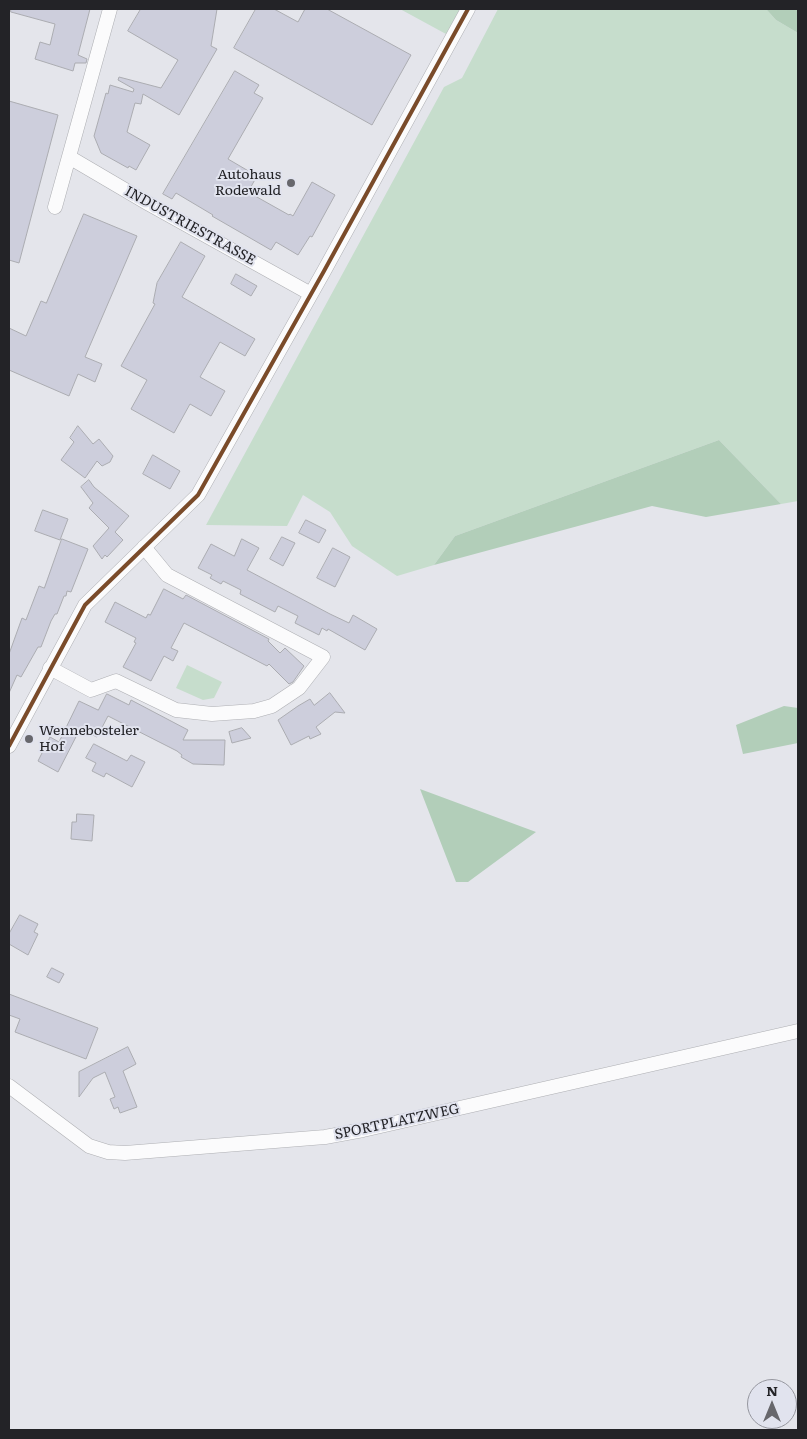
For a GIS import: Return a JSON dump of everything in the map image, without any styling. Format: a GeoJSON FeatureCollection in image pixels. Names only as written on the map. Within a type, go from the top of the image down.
{"type":"FeatureCollection","features":[{"type":"Feature","properties":{"kind":"street"},"geometry":{"type":"LineString","coordinates":[[55,207],[110,9]]}},
{"type":"Feature","properties":{"kind":"street"},"geometry":{"type":"LineString","coordinates":[[9,746],[85,605],[198,495],[468,9]]}},
{"type":"Feature","properties":{"kind":"street","name":"INDUSTRIESTRASSE"},"geometry":{"type":"LineString","coordinates":[[69,157],[311,294]]}},
{"type":"Feature","properties":{"kind":"street"},"geometry":{"type":"LineString","coordinates":[[50,668],[92,690],[116,682],[176,710],[212,714],[254,711],[272,706],[299,688],[323,657],[167,575],[144,547]]}},
{"type":"Feature","properties":{"kind":"street","name":"SPORTPLATZWEG"},"geometry":{"type":"LineString","coordinates":[[9,1086],[89,1146],[108,1152],[125,1153],[325,1137],[798,1031]]}},
{"type":"Feature","properties":{"kind":"green space"},"geometry":{"type":"Polygon","coordinates":[[[400,9],[460,9],[446,34],[400,9]]]}},
{"type":"Feature","properties":{"kind":"green space"},"geometry":{"type":"Polygon","coordinates":[[[498,9],[766,9],[776,20],[798,33],[798,501],[781,504],[719,440],[455,536],[434,565],[397,576],[352,546],[330,512],[303,495],[287,526],[206,525],[444,87],[462,78],[498,9]]]}},
{"type":"Feature","properties":{"kind":"green space"},"geometry":{"type":"Polygon","coordinates":[[[766,9],[798,9],[798,33],[776,20],[766,9]]]}},
{"type":"Feature","properties":{"kind":"green space"},"geometry":{"type":"Polygon","coordinates":[[[719,440],[781,504],[706,517],[652,506],[434,565],[455,536],[719,440]]]}},
{"type":"Feature","properties":{"kind":"green space"},"geometry":{"type":"Polygon","coordinates":[[[187,665],[222,682],[214,698],[203,700],[176,688],[187,665]]]}},
{"type":"Feature","properties":{"kind":"green space"},"geometry":{"type":"Polygon","coordinates":[[[784,706],[798,708],[798,743],[743,754],[736,725],[784,706]]]}},
{"type":"Feature","properties":{"kind":"green space"},"geometry":{"type":"Polygon","coordinates":[[[420,789],[536,832],[468,882],[456,882],[420,789]]]}},
{"type":"Feature","properties":{"kind":"building"},"geometry":{"type":"Polygon","coordinates":[[[11,9],[90,9],[78,55],[87,59],[86,63],[75,63],[73,71],[35,59],[40,42],[50,45],[55,24],[11,12],[11,9]]]}},
{"type":"Feature","properties":{"kind":"building"},"geometry":{"type":"Polygon","coordinates":[[[141,9],[217,9],[211,46],[217,49],[179,115],[143,94],[141,104],[135,103],[127,132],[150,145],[136,170],[129,166],[128,168],[101,153],[94,136],[110,85],[133,92],[134,89],[118,80],[119,77],[161,88],[178,60],[128,31],[141,9]]]}},
{"type":"Feature","properties":{"kind":"building"},"geometry":{"type":"Polygon","coordinates":[[[256,9],[274,9],[298,22],[305,9],[327,9],[411,55],[372,125],[234,48],[256,9]]]}},
{"type":"Feature","properties":{"kind":"building"},"geometry":{"type":"Polygon","coordinates":[[[235,71],[259,85],[254,93],[263,98],[228,159],[257,176],[248,192],[293,216],[312,182],[335,195],[312,237],[310,236],[298,255],[276,242],[271,250],[176,193],[172,199],[163,194],[235,71]]]}},
{"type":"Feature","properties":{"kind":"building"},"geometry":{"type":"Polygon","coordinates":[[[9,101],[58,115],[19,263],[9,260],[9,101]]]}},
{"type":"Feature","properties":{"kind":"building"},"geometry":{"type":"Polygon","coordinates":[[[84,214],[137,236],[85,357],[102,364],[95,382],[78,374],[69,396],[9,370],[9,328],[26,336],[41,301],[46,303],[84,214]]]}},
{"type":"Feature","properties":{"kind":"building"},"geometry":{"type":"Polygon","coordinates":[[[181,242],[205,256],[182,297],[255,339],[245,356],[220,342],[200,377],[225,391],[211,416],[190,404],[174,433],[131,409],[147,380],[121,366],[155,304],[153,303],[157,283],[181,242]]]}},
{"type":"Feature","properties":{"kind":"building"},"geometry":{"type":"Polygon","coordinates":[[[236,274],[257,286],[251,296],[231,284],[236,274]]]}},
{"type":"Feature","properties":{"kind":"building"},"geometry":{"type":"Polygon","coordinates":[[[78,426],[93,444],[99,439],[113,456],[110,462],[102,466],[97,461],[85,478],[61,460],[74,442],[70,438],[78,426]]]}},
{"type":"Feature","properties":{"kind":"building"},"geometry":{"type":"Polygon","coordinates":[[[153,455],[180,471],[170,489],[143,474],[153,455]]]}},
{"type":"Feature","properties":{"kind":"building"},"geometry":{"type":"Polygon","coordinates":[[[89,480],[94,487],[129,516],[115,532],[123,540],[107,557],[105,555],[102,559],[93,546],[109,528],[89,508],[93,503],[81,487],[89,480]]]}},
{"type":"Feature","properties":{"kind":"building"},"geometry":{"type":"Polygon","coordinates":[[[43,510],[68,519],[60,540],[35,531],[43,510]]]}},
{"type":"Feature","properties":{"kind":"building"},"geometry":{"type":"Polygon","coordinates":[[[306,520],[326,530],[319,543],[299,533],[306,520]]]}},
{"type":"Feature","properties":{"kind":"building"},"geometry":{"type":"Polygon","coordinates":[[[282,537],[295,543],[283,566],[270,559],[282,537]]]}},
{"type":"Feature","properties":{"kind":"building"},"geometry":{"type":"Polygon","coordinates":[[[62,539],[88,549],[71,592],[67,591],[66,596],[64,596],[57,614],[55,614],[51,621],[41,647],[38,647],[21,677],[17,675],[9,693],[9,654],[22,618],[26,620],[39,586],[44,588],[62,539]]]}},
{"type":"Feature","properties":{"kind":"building"},"geometry":{"type":"Polygon","coordinates":[[[242,539],[259,548],[247,570],[349,623],[353,615],[377,629],[365,650],[328,629],[327,631],[322,628],[319,635],[295,623],[298,616],[278,606],[275,612],[240,594],[241,590],[223,581],[221,584],[210,578],[212,575],[198,568],[211,544],[234,556],[242,539]]]}},
{"type":"Feature","properties":{"kind":"building"},"geometry":{"type":"Polygon","coordinates":[[[333,548],[350,557],[335,587],[317,578],[333,548]]]}},
{"type":"Feature","properties":{"kind":"building"},"geometry":{"type":"Polygon","coordinates":[[[164,589],[183,599],[186,595],[269,639],[268,641],[280,653],[285,648],[304,666],[293,682],[289,684],[269,664],[267,666],[184,623],[171,648],[178,651],[173,661],[164,656],[151,681],[123,667],[136,643],[134,642],[136,638],[105,622],[115,602],[146,618],[148,614],[150,615],[164,589]]]}},
{"type":"Feature","properties":{"kind":"building"},"geometry":{"type":"Polygon","coordinates":[[[330,693],[345,713],[335,712],[316,727],[321,734],[310,739],[309,736],[291,745],[278,720],[310,699],[314,705],[330,693]]]}},
{"type":"Feature","properties":{"kind":"building"},"geometry":{"type":"Polygon","coordinates":[[[107,694],[129,705],[131,700],[188,730],[183,740],[225,740],[224,765],[193,764],[181,757],[182,755],[177,751],[108,716],[97,737],[80,729],[58,772],[38,761],[50,737],[59,742],[79,701],[98,710],[107,694]]]}},
{"type":"Feature","properties":{"kind":"building"},"geometry":{"type":"Polygon","coordinates":[[[242,728],[251,738],[232,743],[229,732],[242,728]]]}},
{"type":"Feature","properties":{"kind":"building"},"geometry":{"type":"Polygon","coordinates":[[[94,744],[127,761],[131,755],[145,762],[132,787],[106,773],[104,777],[92,771],[96,763],[86,758],[94,744]]]}},
{"type":"Feature","properties":{"kind":"building"},"geometry":{"type":"Polygon","coordinates":[[[77,814],[94,815],[92,841],[71,839],[72,822],[76,822],[77,814]]]}},
{"type":"Feature","properties":{"kind":"building"},"geometry":{"type":"Polygon","coordinates":[[[20,915],[38,924],[34,932],[38,934],[28,955],[9,944],[9,934],[20,915]]]}},
{"type":"Feature","properties":{"kind":"building"},"geometry":{"type":"Polygon","coordinates":[[[52,968],[64,974],[59,983],[47,977],[52,968]]]}},
{"type":"Feature","properties":{"kind":"building"},"geometry":{"type":"Polygon","coordinates":[[[9,994],[98,1028],[86,1059],[15,1032],[20,1019],[9,1015],[9,994]]]}},
{"type":"Feature","properties":{"kind":"building"},"geometry":{"type":"Polygon","coordinates":[[[128,1047],[136,1064],[123,1071],[137,1107],[120,1113],[118,1107],[114,1109],[110,1099],[115,1097],[105,1072],[93,1078],[79,1097],[79,1072],[128,1047]]]}},
{"type":"Feature","properties":{"kind":"transit line"},"geometry":{"type":"LineString","coordinates":[[9,746],[85,605],[198,495],[468,9]]}},
{"type":"Feature","properties":{"kind":"place","name":"Autohaus Rodewald"},"geometry":{"type":"Point","coordinates":[291,183]}},
{"type":"Feature","properties":{"kind":"place","name":"Wennebosteler Hof"},"geometry":{"type":"Point","coordinates":[29,739]}}]}
